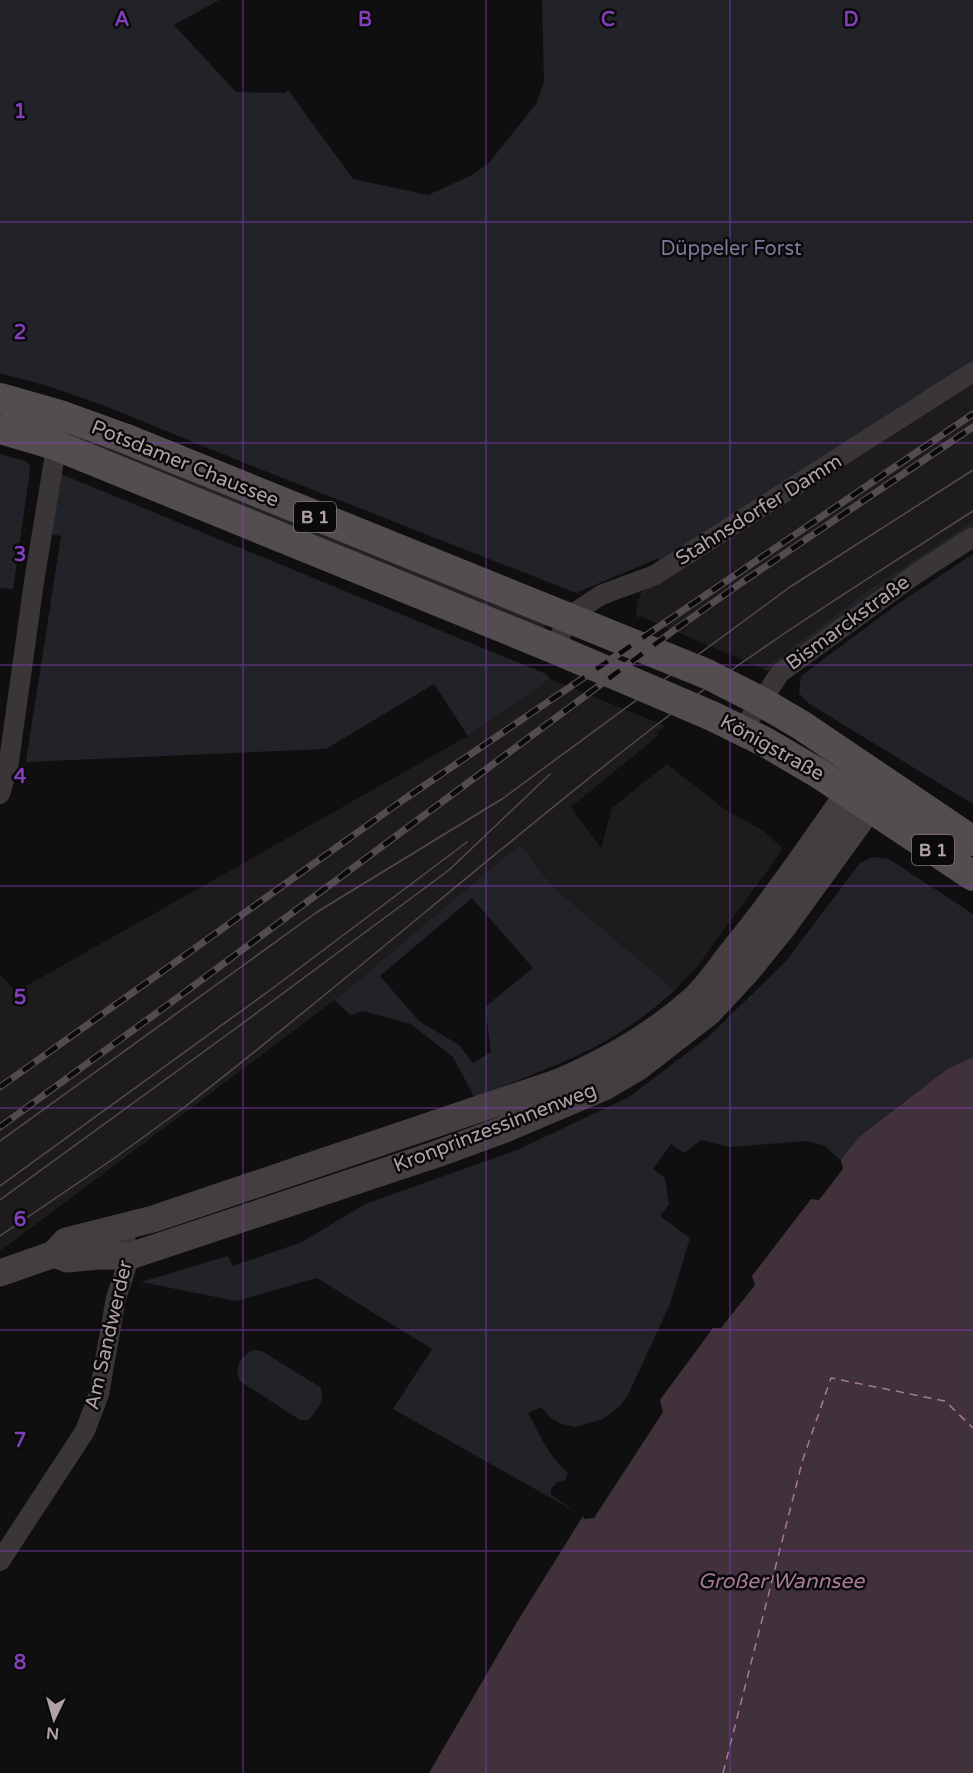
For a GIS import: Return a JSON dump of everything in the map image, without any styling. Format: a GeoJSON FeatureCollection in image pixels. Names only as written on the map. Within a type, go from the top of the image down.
{"type":"FeatureCollection","features":[{"type":"Feature","properties":{"kind":"main road","name":"Potsdamer Chaussee"},"geometry":{"type":"LineString","coordinates":[[0,398],[63,416],[568,617]]}},
{"type":"Feature","properties":{"kind":"main road","name":"Potsdamer Chaussee"},"geometry":{"type":"LineString","coordinates":[[0,429],[55,445],[555,649]]}},
{"type":"Feature","properties":{"kind":"main road","name":"Königstraße"},"geometry":{"type":"LineString","coordinates":[[568,617],[707,674],[760,700],[973,841]]}},
{"type":"Feature","properties":{"kind":"main road","name":"Königstraße"},"geometry":{"type":"LineString","coordinates":[[555,649],[742,730],[794,759],[859,800],[973,876]]}},
{"type":"Feature","properties":{"kind":"main road","name":"Kronprinzessinnenweg"},"geometry":{"type":"LineString","coordinates":[[0,1273],[54,1254],[66,1241],[122,1228],[559,1082],[594,1067],[663,1025],[696,997],[749,932],[821,853],[876,775]]}},
{"type":"Feature","properties":{"kind":"main road","name":"Kronprinzessinnenweg"},"geometry":{"type":"LineString","coordinates":[[54,1254],[67,1259],[130,1256],[427,1157],[505,1129],[604,1087],[638,1067],[709,1012],[782,928],[821,853]]}},
{"type":"Feature","properties":{"kind":"main road"},"geometry":{"type":"LineString","coordinates":[[497,1103],[505,1129]]}},
{"type":"Feature","properties":{"kind":"street","name":"Stahnsdorfer Damm"},"geometry":{"type":"LineString","coordinates":[[568,617],[602,595],[655,575],[973,372]]}},
{"type":"Feature","properties":{"kind":"street"},"geometry":{"type":"LineString","coordinates":[[0,792],[8,768],[55,445],[63,416]]}},
{"type":"Feature","properties":{"kind":"street","name":"Bismarckstraße"},"geometry":{"type":"LineString","coordinates":[[742,730],[780,673],[917,573],[973,537]]}},
{"type":"Feature","properties":{"kind":"street"},"geometry":{"type":"LineString","coordinates":[[555,649],[568,617]]}},
{"type":"Feature","properties":{"kind":"street","name":"Am Sandwerder"},"geometry":{"type":"LineString","coordinates":[[0,1561],[85,1431],[95,1409],[116,1298],[130,1256],[122,1228]]}},
{"type":"Feature","properties":{"kind":"shaded area"},"geometry":{"type":"Polygon","coordinates":[[[973,383],[973,521],[870,589],[763,669],[640,616],[636,619],[637,601],[640,596],[973,383]]]}},
{"type":"Feature","properties":{"kind":"shaded area"},"geometry":{"type":"Polygon","coordinates":[[[550,679],[666,726],[656,733],[659,735],[571,807],[601,848],[612,808],[667,764],[724,809],[764,831],[783,849],[697,967],[675,990],[553,887],[520,844],[335,1000],[0,1251],[0,974],[13,989],[26,986],[468,736],[550,679]]]}},
{"type":"Feature","properties":{"kind":"green space","name":"Düppeler Forst"},"geometry":{"type":"Polygon","coordinates":[[[0,0],[219,0],[174,25],[236,92],[284,93],[288,90],[353,179],[428,195],[470,176],[488,164],[536,104],[544,82],[542,0],[973,0],[973,383],[640,596],[659,558],[576,593],[105,406],[48,386],[0,373],[0,0]]]}},
{"type":"Feature","properties":{"kind":"green space"},"geometry":{"type":"Polygon","coordinates":[[[72,427],[549,617],[541,636],[67,442],[72,427]]]}},
{"type":"Feature","properties":{"kind":"green space"},"geometry":{"type":"Polygon","coordinates":[[[0,454],[25,461],[29,464],[30,470],[13,589],[0,588],[0,454]]]}},
{"type":"Feature","properties":{"kind":"green space"},"geometry":{"type":"Polygon","coordinates":[[[61,474],[546,674],[550,679],[468,736],[434,684],[326,749],[26,762],[61,536],[50,534],[61,474]]]}},
{"type":"Feature","properties":{"kind":"green space"},"geometry":{"type":"Polygon","coordinates":[[[973,521],[973,526],[887,582],[768,671],[763,669],[870,589],[973,521]]]}},
{"type":"Feature","properties":{"kind":"green space"},"geometry":{"type":"Polygon","coordinates":[[[973,554],[973,804],[808,703],[799,693],[801,676],[899,603],[973,554]]]}},
{"type":"Feature","properties":{"kind":"green space"},"geometry":{"type":"Polygon","coordinates":[[[520,844],[553,887],[675,990],[637,1021],[595,1047],[475,1098],[453,1057],[411,1024],[363,1011],[350,1015],[335,1000],[520,844]],[[472,898],[380,976],[419,1021],[459,1045],[473,1063],[491,1052],[485,1007],[533,968],[472,898]]]}},
{"type":"Feature","properties":{"kind":"green space"},"geometry":{"type":"Polygon","coordinates":[[[873,857],[889,859],[973,914],[973,1057],[947,1069],[864,1132],[841,1161],[825,1146],[807,1141],[730,1147],[701,1140],[684,1153],[671,1144],[653,1169],[665,1178],[669,1204],[660,1216],[690,1238],[670,1304],[628,1395],[620,1406],[603,1419],[575,1427],[561,1424],[541,1407],[528,1413],[550,1453],[568,1473],[565,1480],[557,1482],[551,1489],[551,1495],[578,1513],[393,1409],[432,1349],[317,1278],[236,1301],[141,1282],[228,1256],[233,1266],[302,1242],[365,1204],[517,1150],[629,1097],[708,1037],[786,961],[860,863],[873,857]]]}},
{"type":"Feature","properties":{"kind":"green space"},"geometry":{"type":"Polygon","coordinates":[[[253,1350],[262,1351],[320,1387],[321,1400],[309,1420],[300,1420],[240,1381],[237,1372],[239,1363],[253,1350]]]}},
{"type":"Feature","properties":{"kind":"water","name":"Großer Wannsee"},"geometry":{"type":"Polygon","coordinates":[[[973,1057],[973,1773],[429,1773],[517,1622],[583,1516],[584,1519],[594,1518],[663,1412],[660,1400],[713,1328],[721,1328],[755,1285],[752,1276],[811,1199],[819,1200],[843,1169],[842,1158],[861,1135],[947,1069],[973,1057]]]}},
{"type":"Feature","properties":{"kind":"ferry route"},"geometry":{"type":"LineString","coordinates":[[723,1773],[803,1459],[831,1378],[945,1401],[973,1428]]}},
{"type":"Feature","properties":{"kind":"tram line"},"geometry":{"type":"LineString","coordinates":[[0,1141],[317,912],[502,799],[790,587],[973,470]]}},
{"type":"Feature","properties":{"kind":"tram line"},"geometry":{"type":"LineString","coordinates":[[0,1236],[182,1109],[659,723],[814,614],[973,511]]}},
{"type":"Feature","properties":{"kind":"tram line"},"geometry":{"type":"LineString","coordinates":[[0,1200],[449,870],[550,774]]}},
{"type":"Feature","properties":{"kind":"tram line"},"geometry":{"type":"LineString","coordinates":[[0,1186],[273,988],[467,842]]}},
{"type":"Feature","properties":{"kind":"railway"},"geometry":{"type":"LineString","coordinates":[[0,1087],[403,800],[973,414]]}},
{"type":"Feature","properties":{"kind":"railway"},"geometry":{"type":"LineString","coordinates":[[0,1127],[673,631],[973,427]]}}]}
